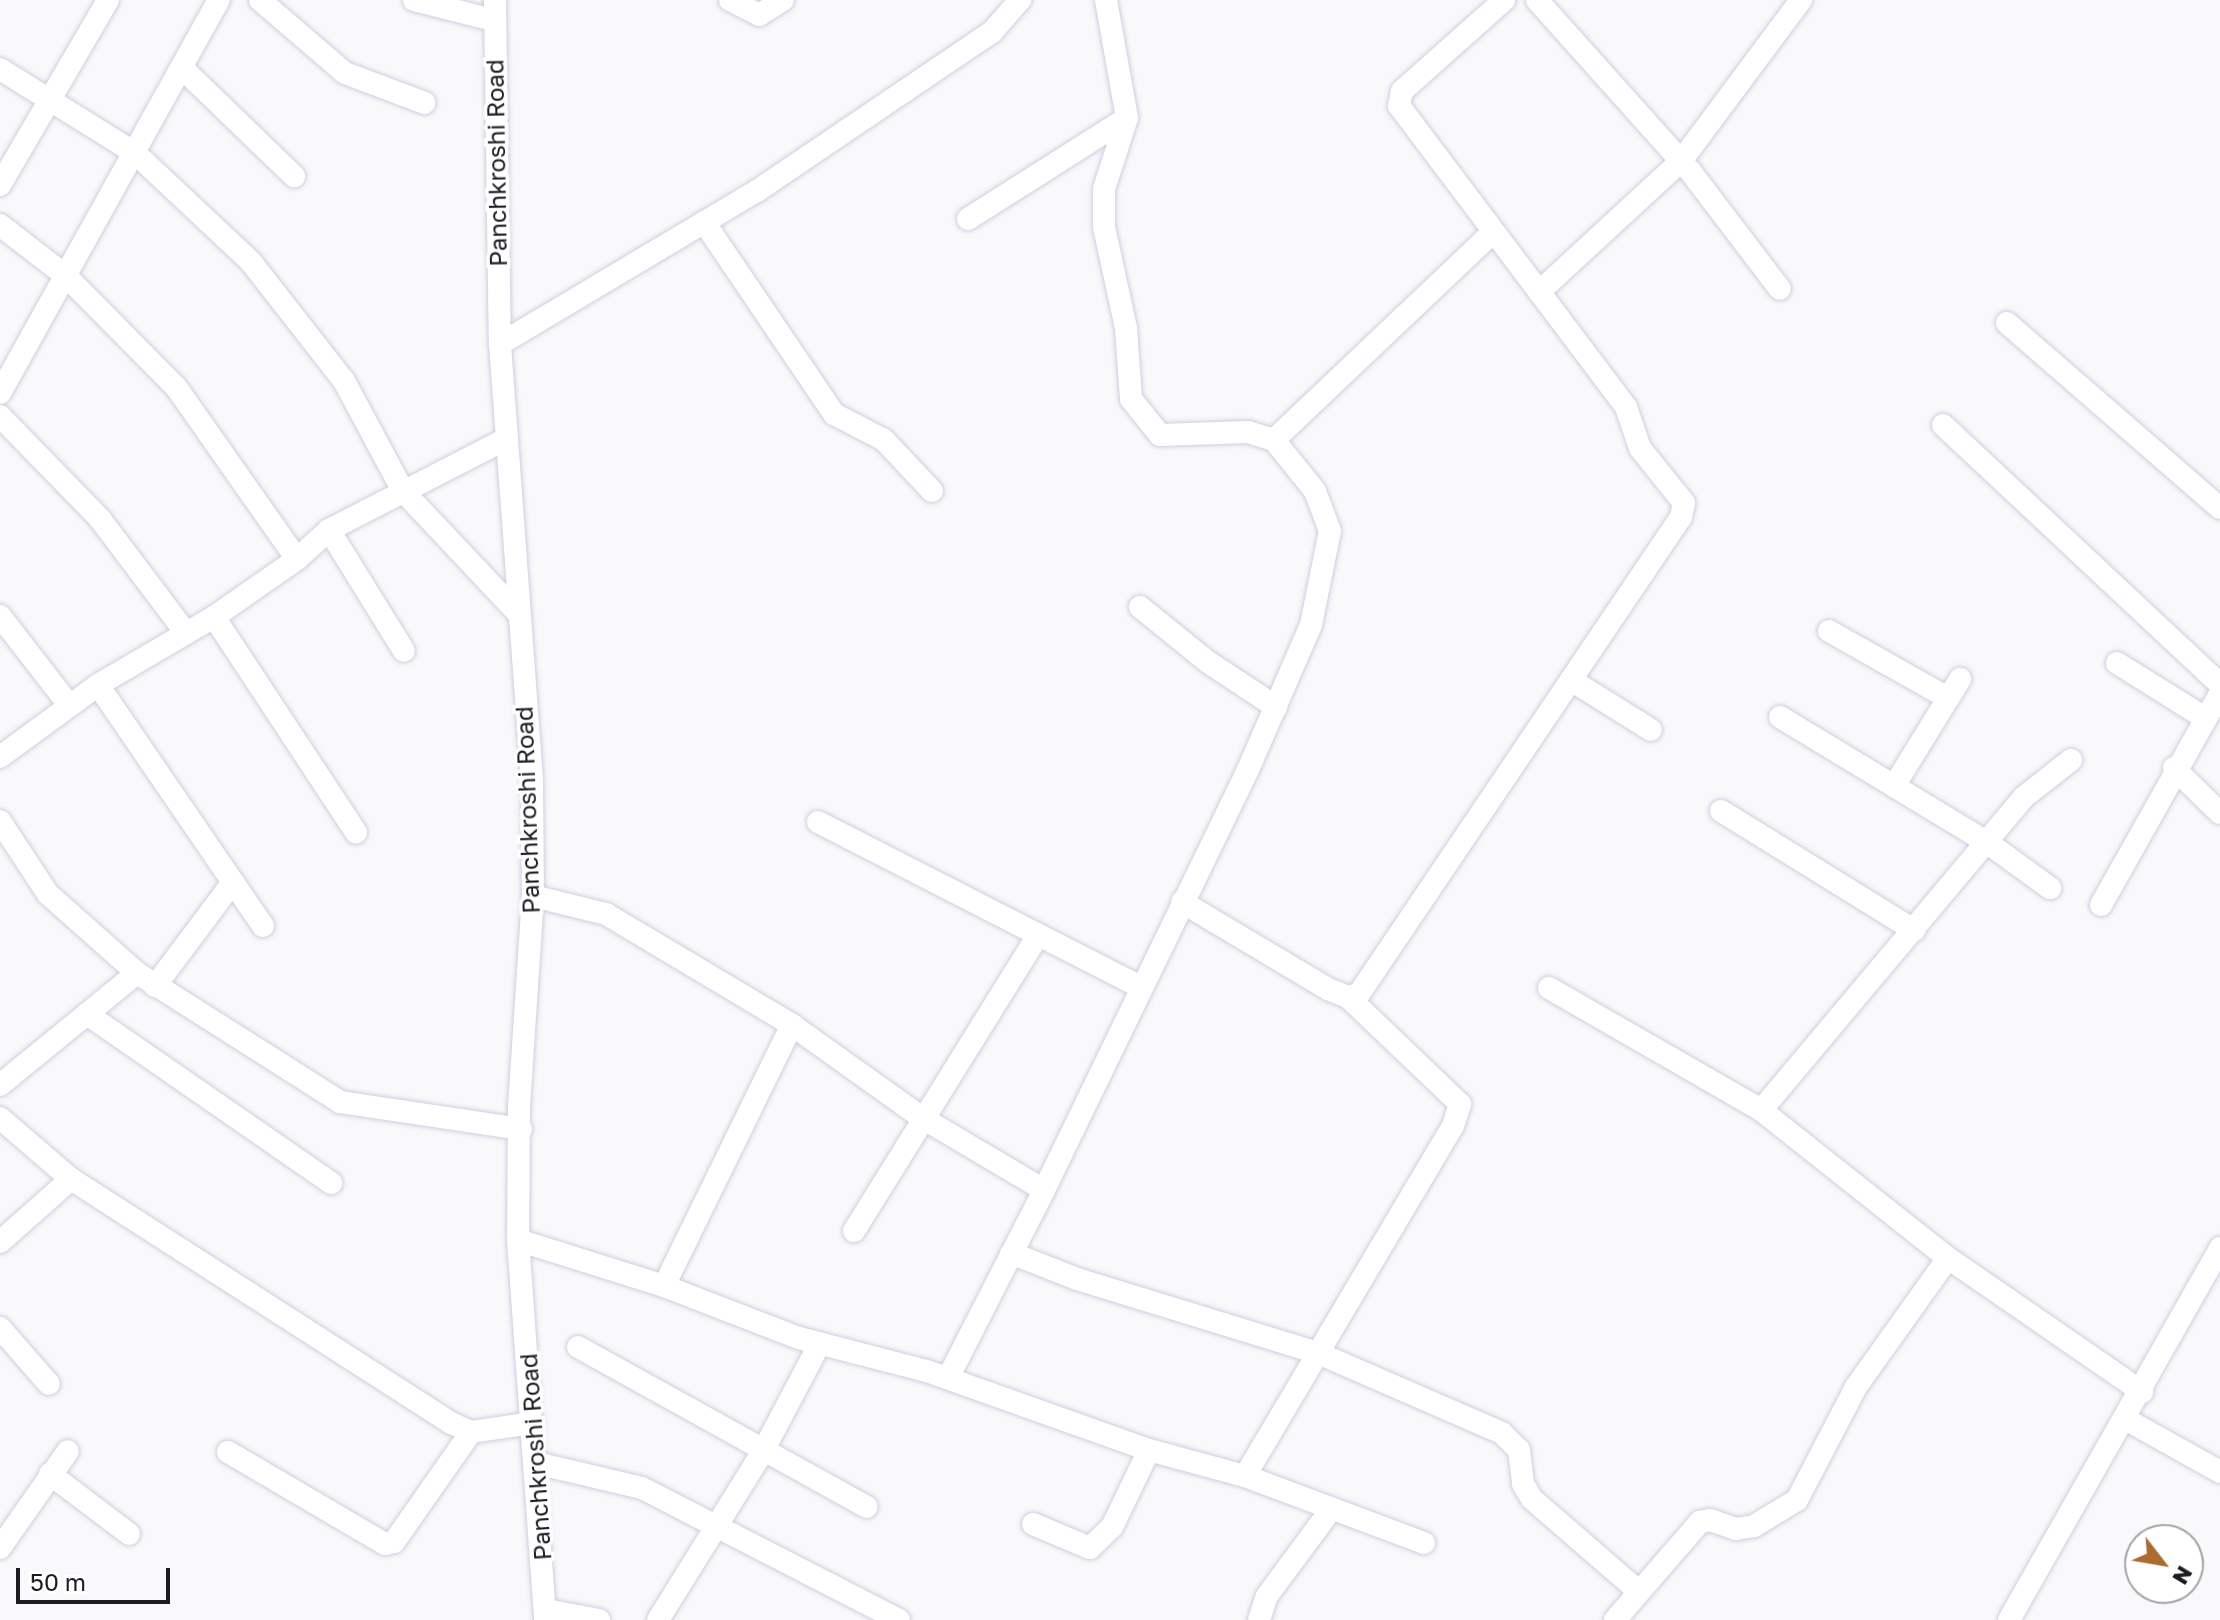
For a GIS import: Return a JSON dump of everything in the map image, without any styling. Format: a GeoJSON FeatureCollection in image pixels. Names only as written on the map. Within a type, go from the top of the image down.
{"type":"FeatureCollection","features":[{"type":"Feature","properties":{"kind":"street"},"geometry":{"type":"LineString","coordinates":[[0,185],[108,0]]}},
{"type":"Feature","properties":{"kind":"street"},"geometry":{"type":"LineString","coordinates":[[0,393],[6,369],[66,276],[219,0]]}},
{"type":"Feature","properties":{"kind":"street"},"geometry":{"type":"LineString","coordinates":[[260,0],[345,73],[425,103]]}},
{"type":"Feature","properties":{"kind":"street"},"geometry":{"type":"LineString","coordinates":[[414,0],[494,10]]}},
{"type":"Feature","properties":{"kind":"street"},"geometry":{"type":"LineString","coordinates":[[730,0],[759,15],[783,0]]}},
{"type":"Feature","properties":{"kind":"street"},"geometry":{"type":"LineString","coordinates":[[500,344],[704,222],[992,32],[1020,0]]}},
{"type":"Feature","properties":{"kind":"street"},"geometry":{"type":"LineString","coordinates":[[948,1378],[1044,1190],[1276,707],[1311,625],[1330,531],[1315,491],[1274,440],[1248,432],[1160,435],[1131,399],[1126,328],[1104,227],[1104,189],[1127,118],[1106,0]]}},
{"type":"Feature","properties":{"kind":"street"},"geometry":{"type":"LineString","coordinates":[[1348,997],[1366,987],[1384,963],[1681,517],[1684,503],[1640,448],[1626,407],[1411,128],[1399,98],[1504,0]]}},
{"type":"Feature","properties":{"kind":"street"},"geometry":{"type":"LineString","coordinates":[[1537,0],[1681,161],[1780,289]]}},
{"type":"Feature","properties":{"kind":"street"},"geometry":{"type":"LineString","coordinates":[[1539,292],[1681,161],[1801,0]]}},
{"type":"Feature","properties":{"kind":"street","name":"Panchkroshi Road"},"geometry":{"type":"LineString","coordinates":[[494,10],[500,344],[516,611],[532,781],[533,896],[518,1240],[545,1615]]}},
{"type":"Feature","properties":{"kind":"street"},"geometry":{"type":"LineString","coordinates":[[182,68],[294,176]]}},
{"type":"Feature","properties":{"kind":"street"},"geometry":{"type":"LineString","coordinates":[[0,69],[135,153],[251,262],[344,381],[403,491],[516,611]]}},
{"type":"Feature","properties":{"kind":"street"},"geometry":{"type":"LineString","coordinates":[[968,219],[1127,118]]}},
{"type":"Feature","properties":{"kind":"street"},"geometry":{"type":"LineString","coordinates":[[704,222],[827,406],[884,440],[932,491]]}},
{"type":"Feature","properties":{"kind":"street"},"geometry":{"type":"LineString","coordinates":[[0,225],[66,276],[184,397],[297,559]]}},
{"type":"Feature","properties":{"kind":"street"},"geometry":{"type":"LineString","coordinates":[[1274,440],[1493,232]]}},
{"type":"Feature","properties":{"kind":"street"},"geometry":{"type":"LineString","coordinates":[[2007,323],[2220,508]]}},
{"type":"Feature","properties":{"kind":"street"},"geometry":{"type":"LineString","coordinates":[[0,416],[100,519],[186,633]]}},
{"type":"Feature","properties":{"kind":"street"},"geometry":{"type":"LineString","coordinates":[[1943,425],[2220,684]]}},
{"type":"Feature","properties":{"kind":"street"},"geometry":{"type":"LineString","coordinates":[[0,757],[98,685],[214,617],[297,559],[329,530],[506,439]]}},
{"type":"Feature","properties":{"kind":"street"},"geometry":{"type":"LineString","coordinates":[[329,530],[404,651]]}},
{"type":"Feature","properties":{"kind":"street"},"geometry":{"type":"LineString","coordinates":[[1140,607],[1208,662],[1276,707]]}},
{"type":"Feature","properties":{"kind":"street"},"geometry":{"type":"LineString","coordinates":[[0,616],[69,705]]}},
{"type":"Feature","properties":{"kind":"street"},"geometry":{"type":"LineString","coordinates":[[214,617],[356,832]]}},
{"type":"Feature","properties":{"kind":"street"},"geometry":{"type":"LineString","coordinates":[[1829,631],[1954,688],[1894,786]]}},
{"type":"Feature","properties":{"kind":"street"},"geometry":{"type":"LineString","coordinates":[[2117,663],[2205,718]]}},
{"type":"Feature","properties":{"kind":"street"},"geometry":{"type":"LineString","coordinates":[[1571,680],[1651,730]]}},
{"type":"Feature","properties":{"kind":"street"},"geometry":{"type":"LineString","coordinates":[[98,685],[263,926]]}},
{"type":"Feature","properties":{"kind":"street"},"geometry":{"type":"LineString","coordinates":[[2101,905],[2174,768],[2220,694]]}},
{"type":"Feature","properties":{"kind":"street"},"geometry":{"type":"LineString","coordinates":[[1780,717],[1988,843],[2050,888]]}},
{"type":"Feature","properties":{"kind":"street"},"geometry":{"type":"LineString","coordinates":[[1761,1110],[2024,797],[2071,760]]}},
{"type":"Feature","properties":{"kind":"street"},"geometry":{"type":"LineString","coordinates":[[2174,768],[2220,813]]}},
{"type":"Feature","properties":{"kind":"street"},"geometry":{"type":"LineString","coordinates":[[1721,811],[1914,930]]}},
{"type":"Feature","properties":{"kind":"street"},"geometry":{"type":"LineString","coordinates":[[0,821],[48,894],[146,979],[340,1102],[521,1129]]}},
{"type":"Feature","properties":{"kind":"street"},"geometry":{"type":"LineString","coordinates":[[818,822],[1141,987]]}},
{"type":"Feature","properties":{"kind":"street"},"geometry":{"type":"LineString","coordinates":[[0,1085],[87,1014],[146,979],[233,882]]}},
{"type":"Feature","properties":{"kind":"street"},"geometry":{"type":"LineString","coordinates":[[533,896],[606,914],[792,1025],[924,1119],[1044,1190]]}},
{"type":"Feature","properties":{"kind":"street"},"geometry":{"type":"LineString","coordinates":[[1182,902],[1348,997],[1460,1104],[1453,1126],[1245,1476]]}},
{"type":"Feature","properties":{"kind":"street"},"geometry":{"type":"LineString","coordinates":[[854,1231],[1038,935]]}},
{"type":"Feature","properties":{"kind":"street"},"geometry":{"type":"LineString","coordinates":[[1549,988],[1761,1110],[1948,1258],[2142,1392]]}},
{"type":"Feature","properties":{"kind":"street"},"geometry":{"type":"LineString","coordinates":[[87,1014],[331,1183]]}},
{"type":"Feature","properties":{"kind":"street"},"geometry":{"type":"LineString","coordinates":[[664,1286],[792,1025]]}},
{"type":"Feature","properties":{"kind":"street"},"geometry":{"type":"LineString","coordinates":[[0,1118],[71,1179],[471,1432],[532,1423]]}},
{"type":"Feature","properties":{"kind":"street"},"geometry":{"type":"LineString","coordinates":[[0,1242],[71,1179]]}},
{"type":"Feature","properties":{"kind":"street"},"geometry":{"type":"LineString","coordinates":[[518,1240],[664,1286],[820,1343],[948,1378],[1149,1450],[1245,1476],[1424,1543]]}},
{"type":"Feature","properties":{"kind":"street"},"geometry":{"type":"LineString","coordinates":[[2009,1620],[2127,1420],[2220,1248]]}},
{"type":"Feature","properties":{"kind":"street"},"geometry":{"type":"LineString","coordinates":[[1011,1253],[1077,1279],[1318,1353],[1512,1440],[1532,1499],[1637,1590]]}},
{"type":"Feature","properties":{"kind":"street"},"geometry":{"type":"LineString","coordinates":[[1615,1620],[1637,1590],[1700,1522],[1754,1526],[1797,1500],[1856,1387],[1948,1258]]}},
{"type":"Feature","properties":{"kind":"street"},"geometry":{"type":"LineString","coordinates":[[0,1328],[49,1384]]}},
{"type":"Feature","properties":{"kind":"street"},"geometry":{"type":"LineString","coordinates":[[658,1620],[762,1453],[820,1343]]}},
{"type":"Feature","properties":{"kind":"street"},"geometry":{"type":"LineString","coordinates":[[578,1347],[762,1453],[867,1507]]}},
{"type":"Feature","properties":{"kind":"street"},"geometry":{"type":"LineString","coordinates":[[2127,1420],[2220,1472]]}},
{"type":"Feature","properties":{"kind":"street"},"geometry":{"type":"LineString","coordinates":[[228,1452],[385,1544],[402,1533],[471,1432]]}},
{"type":"Feature","properties":{"kind":"street"},"geometry":{"type":"LineString","coordinates":[[1033,1524],[1090,1548],[1112,1527],[1149,1450]]}},
{"type":"Feature","properties":{"kind":"street"},"geometry":{"type":"LineString","coordinates":[[0,1548],[68,1451]]}},
{"type":"Feature","properties":{"kind":"street"},"geometry":{"type":"LineString","coordinates":[[536,1463],[642,1488],[899,1620]]}},
{"type":"Feature","properties":{"kind":"street"},"geometry":{"type":"LineString","coordinates":[[50,1474],[129,1534]]}},
{"type":"Feature","properties":{"kind":"street"},"geometry":{"type":"LineString","coordinates":[[1259,1620],[1267,1596],[1332,1508]]}},
{"type":"Feature","properties":{"kind":"street"},"geometry":{"type":"LineString","coordinates":[[545,1615],[599,1620]]}}]}
